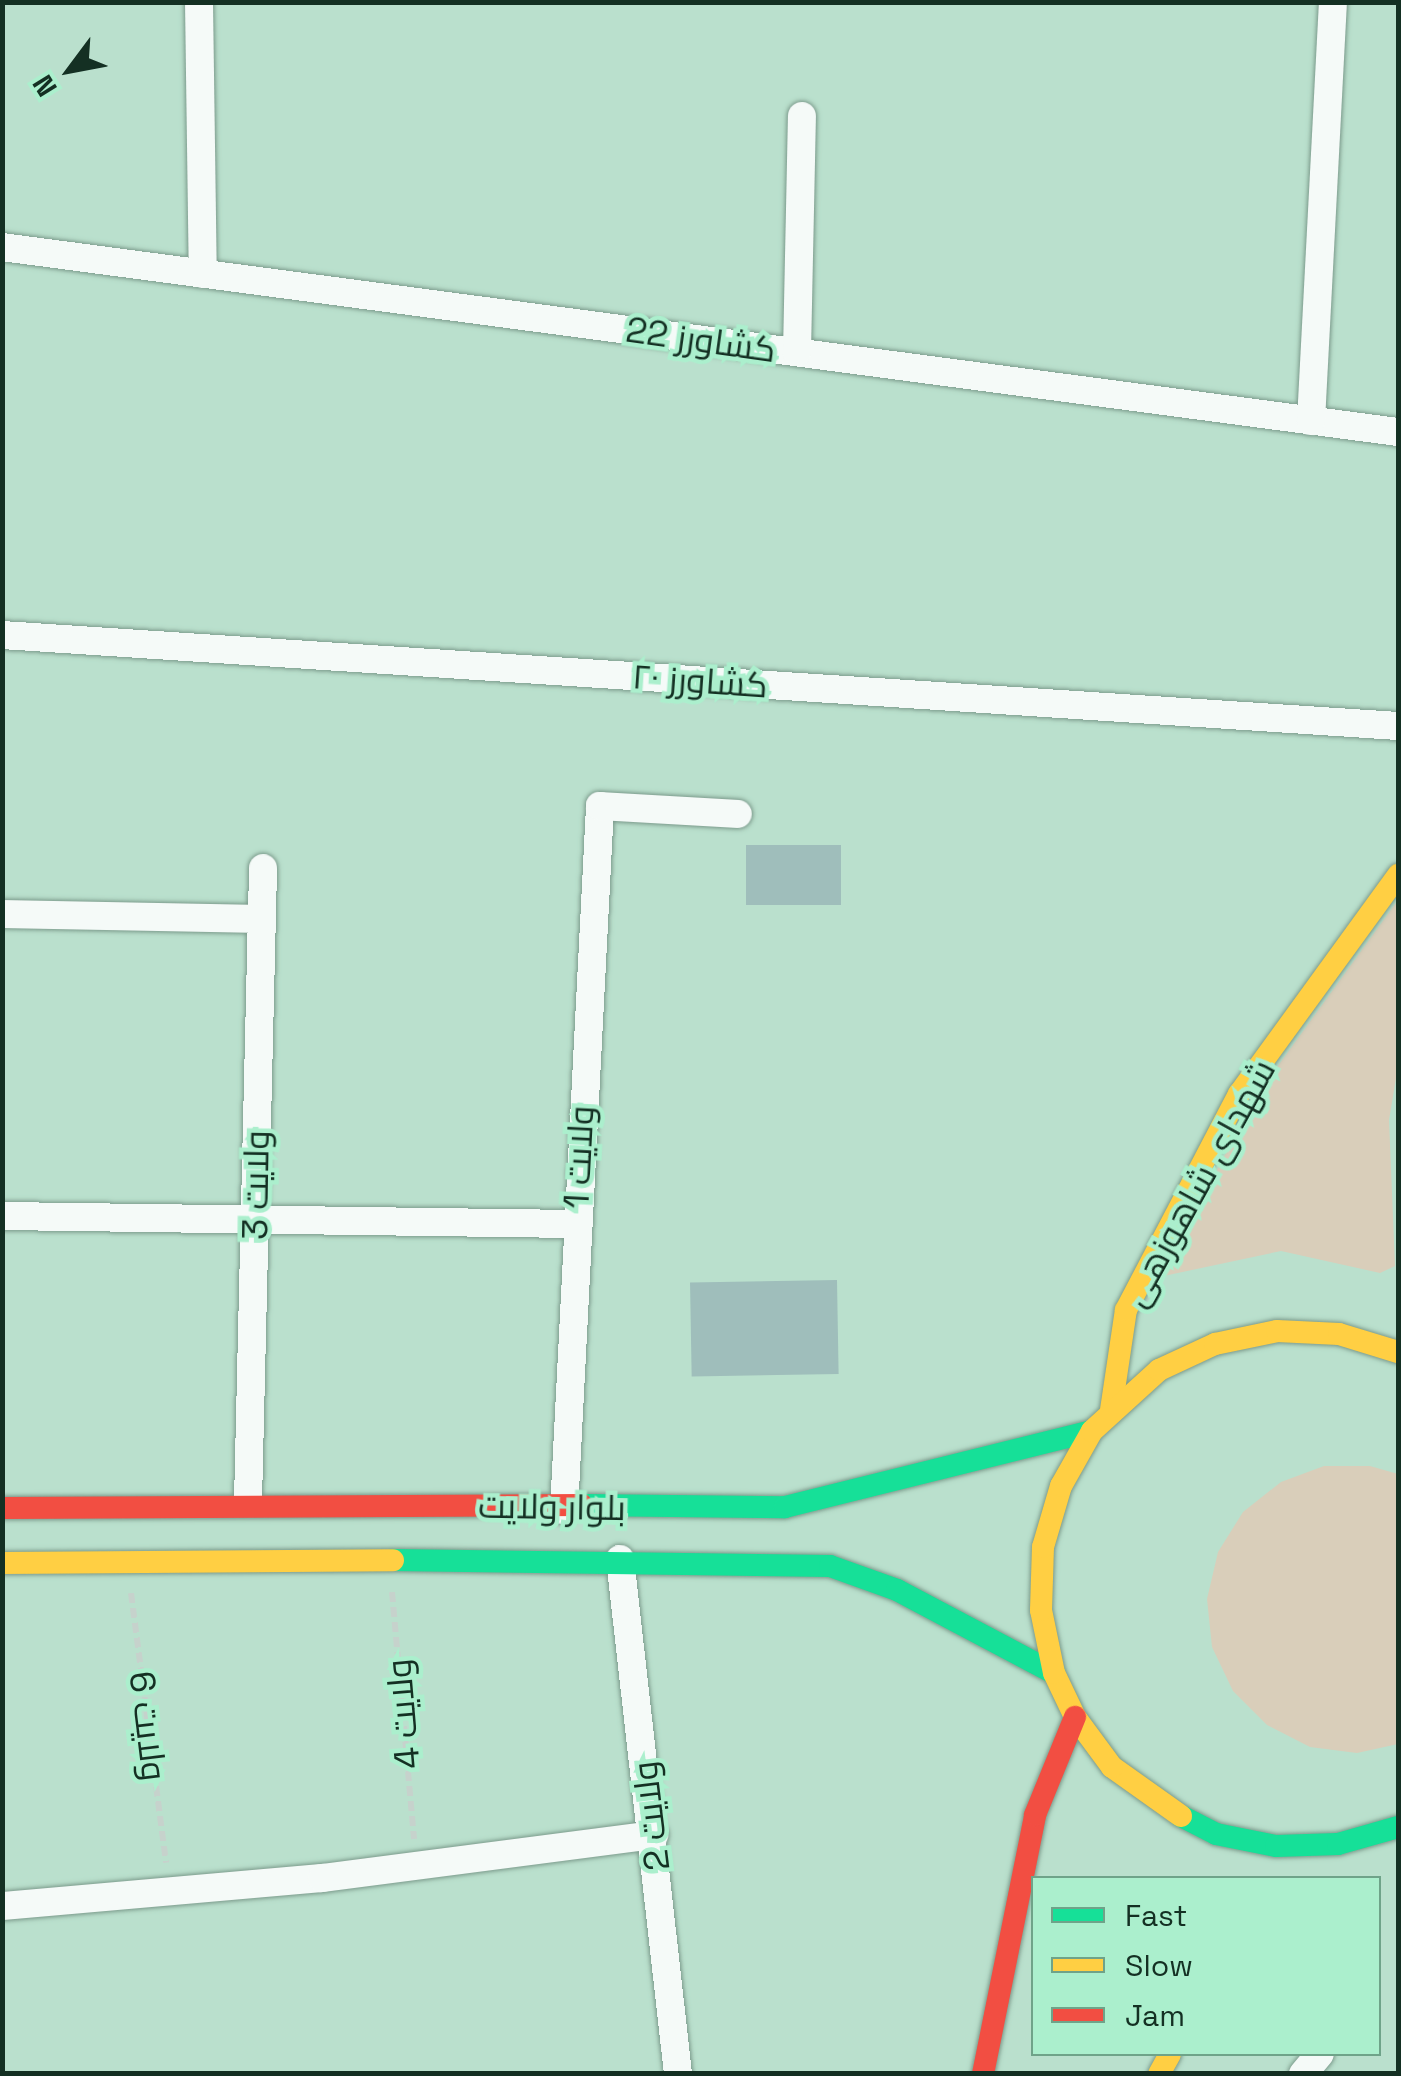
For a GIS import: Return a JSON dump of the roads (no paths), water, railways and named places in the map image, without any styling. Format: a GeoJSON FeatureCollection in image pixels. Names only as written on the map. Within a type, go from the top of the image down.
{"type":"FeatureCollection","features":[{"type":"Feature","properties":{"kind":"street"},"geometry":{"type":"LineString","coordinates":[[199,2],[203,274]]}},
{"type":"Feature","properties":{"kind":"street"},"geometry":{"type":"LineString","coordinates":[[1312,421],[1333,2]]}},
{"type":"Feature","properties":{"kind":"street"},"geometry":{"type":"LineString","coordinates":[[797,352],[802,116]]}},
{"type":"Feature","properties":{"kind":"street","name":"کشاورز 22"},"geometry":{"type":"LineString","coordinates":[[2,247],[1398,432]]}},
{"type":"Feature","properties":{"kind":"street","name":"کشاورز ۲۰"},"geometry":{"type":"LineString","coordinates":[[2,635],[1398,726]]}},
{"type":"Feature","properties":{"kind":"street","name":"ولایت 1"},"geometry":{"type":"LineString","coordinates":[[564,1510],[575,1224],[600,806],[738,814]]}},
{"type":"Feature","properties":{"kind":"street","name":"ولایت 3"},"geometry":{"type":"LineString","coordinates":[[248,1502],[263,868]]}},
{"type":"Feature","properties":{"kind":"street","name":"شهدای شاهوزهی"},"geometry":{"type":"LineString","coordinates":[[1110,1410],[1126,1310],[1239,1094],[1398,875]]}},
{"type":"Feature","properties":{"kind":"street"},"geometry":{"type":"LineString","coordinates":[[2,914],[262,919]]}},
{"type":"Feature","properties":{"kind":"street"},"geometry":{"type":"LineString","coordinates":[[2,1216],[255,1224],[575,1224]]}},
{"type":"Feature","properties":{"kind":"street"},"geometry":{"type":"LineString","coordinates":[[1398,1352],[1339,1334],[1277,1331],[1216,1344],[1159,1370],[1110,1410],[1092,1431],[1061,1486],[1043,1547],[1040,1610],[1054,1672],[1074,1717],[1112,1767],[1160,1806],[1216,1834],[1276,1846],[1338,1844],[1398,1828]]}},
{"type":"Feature","properties":{"kind":"street","name":"بلوار ولایت"},"geometry":{"type":"LineString","coordinates":[[2,1508],[248,1502],[564,1510],[785,1507],[1092,1431]]}},
{"type":"Feature","properties":{"kind":"street","name":"بلوار ولایت"},"geometry":{"type":"LineString","coordinates":[[2,1563],[620,1559],[830,1566],[896,1590],[1054,1672]]}},
{"type":"Feature","properties":{"kind":"street","name":"ولایت 2"},"geometry":{"type":"LineString","coordinates":[[620,1559],[678,2074]]}},
{"type":"Feature","properties":{"kind":"street"},"geometry":{"type":"LineString","coordinates":[[983,2074],[1034,1814],[1074,1717]]}},
{"type":"Feature","properties":{"kind":"street"},"geometry":{"type":"LineString","coordinates":[[1339,1868],[1398,1828]]}},
{"type":"Feature","properties":{"kind":"street"},"geometry":{"type":"LineString","coordinates":[[2,1906],[416,1866],[654,1835]]}}]}
